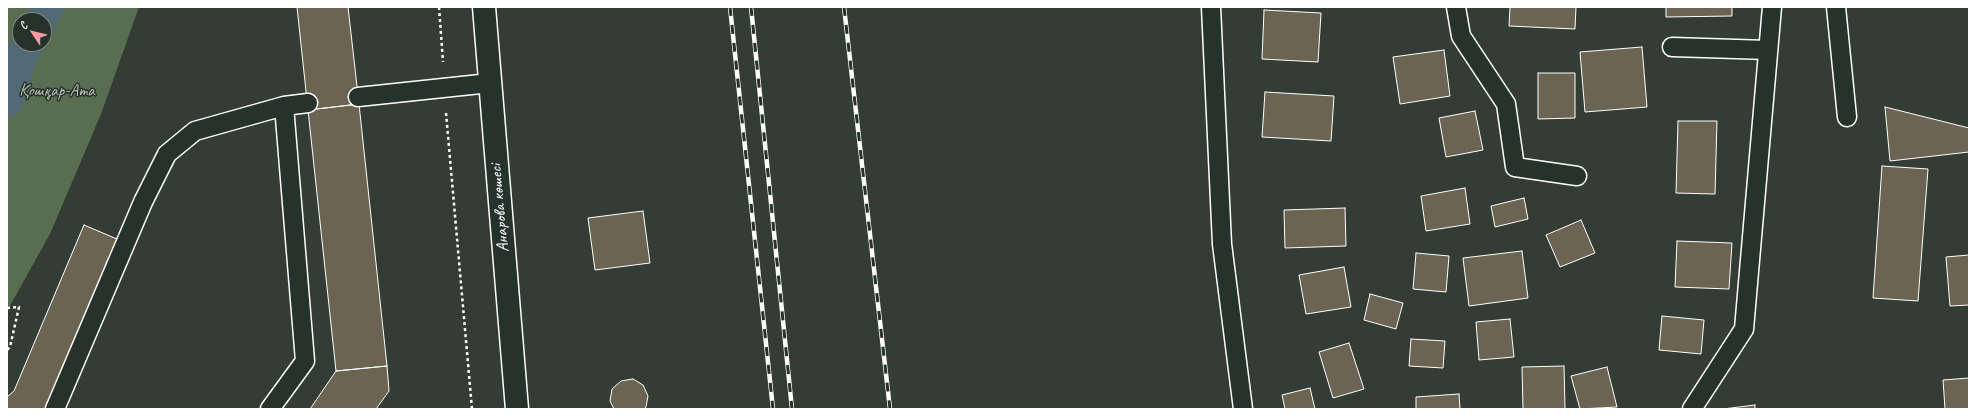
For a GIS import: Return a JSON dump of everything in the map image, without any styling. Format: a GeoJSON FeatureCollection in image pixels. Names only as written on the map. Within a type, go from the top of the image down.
{"type":"FeatureCollection","features":[{"type":"Feature","properties":{"kind":"main road","name":"Анарова көшесі"},"geometry":{"type":"LineString","coordinates":[[484,7],[517,409]]}},
{"type":"Feature","properties":{"kind":"lane"},"geometry":{"type":"LineString","coordinates":[[1211,7],[1222,244],[1243,409]]}},
{"type":"Feature","properties":{"kind":"lane"},"geometry":{"type":"LineString","coordinates":[[1456,7],[1460,36],[1506,104],[1515,167],[1577,176]]}},
{"type":"Feature","properties":{"kind":"lane"},"geometry":{"type":"LineString","coordinates":[[1692,409],[1744,329],[1772,7]]}},
{"type":"Feature","properties":{"kind":"lane"},"geometry":{"type":"LineString","coordinates":[[1836,7],[1847,117]]}},
{"type":"Feature","properties":{"kind":"lane"},"geometry":{"type":"LineString","coordinates":[[1672,47],[1768,50]]}},
{"type":"Feature","properties":{"kind":"lane"},"geometry":{"type":"LineString","coordinates":[[358,97],[490,83]]}},
{"type":"Feature","properties":{"kind":"lane"},"geometry":{"type":"LineString","coordinates":[[55,409],[143,202],[167,154],[195,131],[284,106],[308,102]]}},
{"type":"Feature","properties":{"kind":"lane"},"geometry":{"type":"LineString","coordinates":[[270,409],[305,361],[284,106]]}},
{"type":"Feature","properties":{"kind":"path"},"geometry":{"type":"LineString","coordinates":[[439,7],[444,88],[472,409]]}},
{"type":"Feature","properties":{"kind":"path"},"geometry":{"type":"LineString","coordinates":[[7,308],[19,307],[10,347],[7,350]]}},
{"type":"Feature","properties":{"kind":"green space","name":"Қошқар-Ата"},"geometry":{"type":"Polygon","coordinates":[[[7,7],[139,7],[101,114],[50,234],[7,311],[7,7]]]}},
{"type":"Feature","properties":{"kind":"building"},"geometry":{"type":"Polygon","coordinates":[[[297,7],[348,7],[359,104],[308,110],[297,7]]]}},
{"type":"Feature","properties":{"kind":"building"},"geometry":{"type":"Polygon","coordinates":[[[1510,7],[1576,7],[1575,29],[1509,26],[1510,7]]]}},
{"type":"Feature","properties":{"kind":"building"},"geometry":{"type":"Polygon","coordinates":[[[1666,7],[1732,7],[1732,16],[1666,17],[1666,7]]]}},
{"type":"Feature","properties":{"kind":"building"},"geometry":{"type":"Polygon","coordinates":[[[1264,10],[1321,13],[1318,62],[1262,59],[1264,10]]]}},
{"type":"Feature","properties":{"kind":"building"},"geometry":{"type":"Polygon","coordinates":[[[1642,47],[1647,107],[1585,112],[1580,52],[1642,47]]]}},
{"type":"Feature","properties":{"kind":"building"},"geometry":{"type":"Polygon","coordinates":[[[1444,50],[1450,96],[1400,104],[1393,57],[1444,50]]]}},
{"type":"Feature","properties":{"kind":"building"},"geometry":{"type":"Polygon","coordinates":[[[1538,73],[1575,73],[1575,118],[1538,119],[1538,73]]]}},
{"type":"Feature","properties":{"kind":"building"},"geometry":{"type":"Polygon","coordinates":[[[1265,92],[1334,96],[1331,141],[1262,137],[1265,92]]]}},
{"type":"Feature","properties":{"kind":"building"},"geometry":{"type":"Polygon","coordinates":[[[359,104],[387,366],[336,371],[308,110],[359,104]]]}},
{"type":"Feature","properties":{"kind":"building"},"geometry":{"type":"Polygon","coordinates":[[[1885,107],[1969,128],[1969,152],[1890,161],[1885,107]]]}},
{"type":"Feature","properties":{"kind":"building"},"geometry":{"type":"Polygon","coordinates":[[[1475,111],[1483,150],[1446,157],[1439,118],[1475,111]]]}},
{"type":"Feature","properties":{"kind":"building"},"geometry":{"type":"Polygon","coordinates":[[[1678,121],[1717,121],[1715,194],[1676,193],[1678,121]]]}},
{"type":"Feature","properties":{"kind":"building"},"geometry":{"type":"Polygon","coordinates":[[[1882,166],[1928,169],[1918,301],[1873,298],[1882,166]]]}},
{"type":"Feature","properties":{"kind":"building"},"geometry":{"type":"Polygon","coordinates":[[[1465,188],[1470,224],[1426,231],[1421,196],[1465,188]]]}},
{"type":"Feature","properties":{"kind":"building"},"geometry":{"type":"Polygon","coordinates":[[[1524,198],[1528,219],[1495,227],[1491,206],[1524,198]]]}},
{"type":"Feature","properties":{"kind":"building"},"geometry":{"type":"Polygon","coordinates":[[[1345,208],[1346,246],[1285,248],[1284,210],[1345,208]]]}},
{"type":"Feature","properties":{"kind":"building"},"geometry":{"type":"Polygon","coordinates":[[[643,211],[650,263],[595,270],[588,218],[643,211]]]}},
{"type":"Feature","properties":{"kind":"building"},"geometry":{"type":"Polygon","coordinates":[[[1581,220],[1595,253],[1560,267],[1546,235],[1581,220]]]}},
{"type":"Feature","properties":{"kind":"building"},"geometry":{"type":"Polygon","coordinates":[[[84,225],[117,239],[45,409],[7,409],[7,397],[14,391],[84,225]]]}},
{"type":"Feature","properties":{"kind":"building"},"geometry":{"type":"Polygon","coordinates":[[[1677,241],[1732,243],[1729,289],[1675,287],[1677,241]]]}},
{"type":"Feature","properties":{"kind":"building"},"geometry":{"type":"Polygon","coordinates":[[[1522,251],[1528,298],[1469,306],[1463,258],[1522,251]]]}},
{"type":"Feature","properties":{"kind":"building"},"geometry":{"type":"Polygon","coordinates":[[[1416,253],[1449,256],[1446,292],[1413,289],[1416,253]]]}},
{"type":"Feature","properties":{"kind":"building"},"geometry":{"type":"Polygon","coordinates":[[[1969,255],[1969,305],[1950,306],[1946,257],[1969,255]]]}},
{"type":"Feature","properties":{"kind":"building"},"geometry":{"type":"Polygon","coordinates":[[[1344,267],[1351,307],[1306,314],[1299,275],[1344,267]]]}},
{"type":"Feature","properties":{"kind":"building"},"geometry":{"type":"Polygon","coordinates":[[[1370,294],[1403,303],[1396,329],[1364,320],[1370,294]]]}},
{"type":"Feature","properties":{"kind":"building"},"geometry":{"type":"Polygon","coordinates":[[[1662,316],[1704,320],[1701,354],[1659,350],[1662,316]]]}},
{"type":"Feature","properties":{"kind":"building"},"geometry":{"type":"Polygon","coordinates":[[[1510,319],[1514,357],[1479,360],[1476,322],[1510,319]]]}},
{"type":"Feature","properties":{"kind":"building"},"geometry":{"type":"Polygon","coordinates":[[[1411,339],[1445,341],[1443,368],[1409,366],[1411,339]]]}},
{"type":"Feature","properties":{"kind":"building"},"geometry":{"type":"Polygon","coordinates":[[[1349,343],[1364,389],[1333,398],[1319,352],[1349,343]]]}},
{"type":"Feature","properties":{"kind":"building"},"geometry":{"type":"Polygon","coordinates":[[[387,366],[389,391],[376,409],[310,409],[336,371],[387,366]]]}},
{"type":"Feature","properties":{"kind":"building"},"geometry":{"type":"Polygon","coordinates":[[[1564,366],[1565,409],[1523,409],[1522,367],[1564,366]]]}},
{"type":"Feature","properties":{"kind":"building"},"geometry":{"type":"Polygon","coordinates":[[[1607,367],[1617,407],[1580,409],[1571,376],[1607,367]]]}},
{"type":"Feature","properties":{"kind":"building"},"geometry":{"type":"Polygon","coordinates":[[[1969,378],[1969,409],[1945,409],[1943,380],[1969,378]]]}},
{"type":"Feature","properties":{"kind":"building"},"geometry":{"type":"Polygon","coordinates":[[[633,379],[643,385],[648,396],[646,407],[644,409],[614,409],[610,401],[612,389],[621,381],[633,379]]]}},
{"type":"Feature","properties":{"kind":"building"},"geometry":{"type":"Polygon","coordinates":[[[1310,388],[1315,409],[1285,409],[1282,395],[1310,388]]]}},
{"type":"Feature","properties":{"kind":"building"},"geometry":{"type":"Polygon","coordinates":[[[1459,394],[1460,409],[1416,409],[1416,397],[1459,394]]]}},
{"type":"Feature","properties":{"kind":"building"},"geometry":{"type":"Polygon","coordinates":[[[1755,405],[1755,409],[1723,409],[1755,405]]]}},
{"type":"Feature","properties":{"kind":"waterway"},"geometry":{"type":"LineString","coordinates":[[45,12],[48,7]]}},
{"type":"Feature","properties":{"kind":"waterway"},"geometry":{"type":"LineString","coordinates":[[7,101],[24,52]]}},
{"type":"Feature","properties":{"kind":"railway"},"geometry":{"type":"LineString","coordinates":[[730,7],[773,409]]}},
{"type":"Feature","properties":{"kind":"railway"},"geometry":{"type":"LineString","coordinates":[[751,7],[792,409]]}},
{"type":"Feature","properties":{"kind":"railway"},"geometry":{"type":"LineString","coordinates":[[844,7],[890,409]]}}]}
